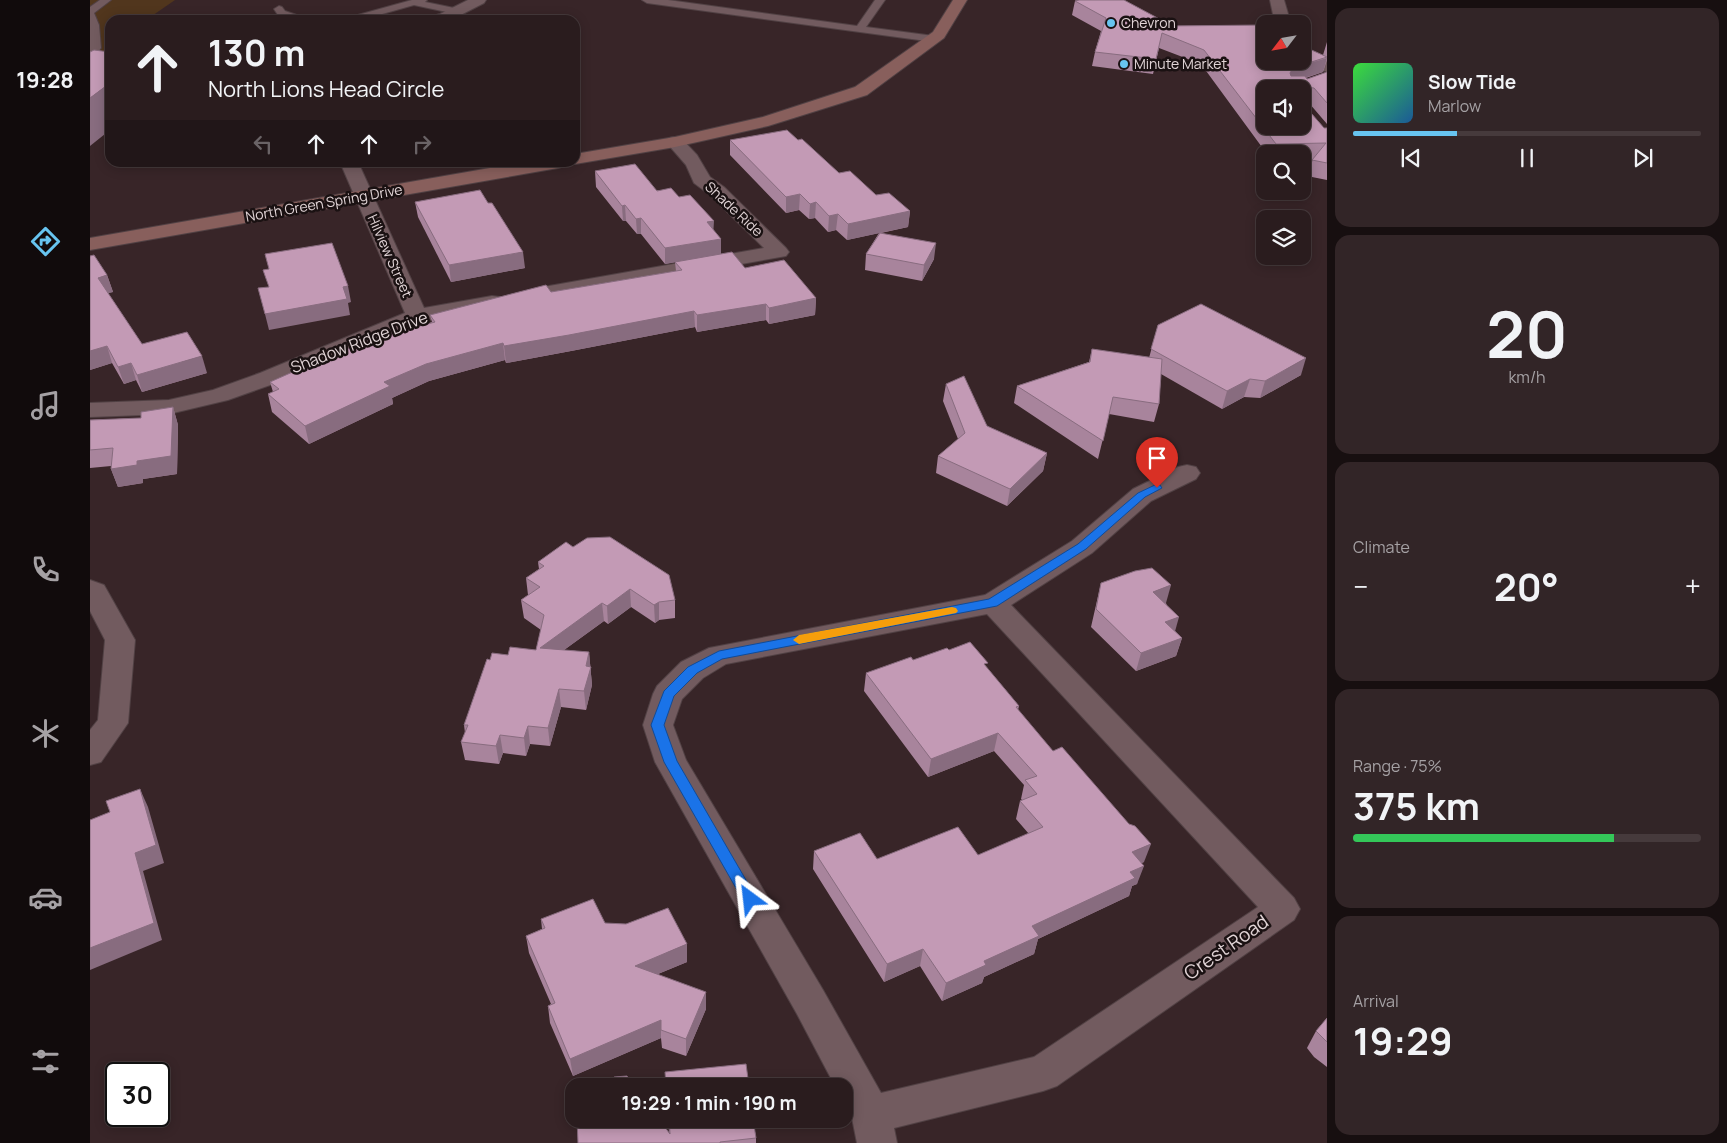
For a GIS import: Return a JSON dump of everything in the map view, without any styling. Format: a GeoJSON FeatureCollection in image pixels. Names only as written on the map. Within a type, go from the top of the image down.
{"type":"FeatureCollection","features":[{"type":"Feature","properties":{"kind":"main road"},"geometry":{"type":"LineString","coordinates":[[580,158],[675,142],[768,121],[861,91],[939,35],[960,0]]}},
{"type":"Feature","properties":{"kind":"main road","name":"North Green Spring Drive"},"geometry":{"type":"LineString","coordinates":[[90,244],[530,167]]}},
{"type":"Feature","properties":{"kind":"street"},"geometry":{"type":"LineString","coordinates":[[446,15],[479,0]]}},
{"type":"Feature","properties":{"kind":"street"},"geometry":{"type":"LineString","coordinates":[[1278,0],[1281,15]]}},
{"type":"Feature","properties":{"kind":"street"},"geometry":{"type":"LineString","coordinates":[[1311,62],[1324,75]]}},
{"type":"Feature","properties":{"kind":"street","name":"Shade Ride"},"geometry":{"type":"LineString","coordinates":[[675,142],[691,158],[700,172],[701,179],[717,190],[779,252]]}},
{"type":"Feature","properties":{"kind":"street","name":"Hilview Street"},"geometry":{"type":"LineString","coordinates":[[351,167],[417,316]]}},
{"type":"Feature","properties":{"kind":"street","name":"Shadow Ridge Drive"},"geometry":{"type":"LineString","coordinates":[[90,410],[170,407],[220,395],[268,378],[417,316],[779,252]]}},
{"type":"Feature","properties":{"kind":"street"},"geometry":{"type":"LineString","coordinates":[[874,1128],[810,1002],[671,762],[658,725],[668,694],[692,670],[719,655],[993,603],[1082,547],[1142,495],[1187,473]]}},
{"type":"Feature","properties":{"kind":"street"},"geometry":{"type":"LineString","coordinates":[[90,589],[94,592],[120,640],[113,723],[90,753]]}},
{"type":"Feature","properties":{"kind":"street","name":"Crest Road"},"geometry":{"type":"LineString","coordinates":[[874,1128],[1043,1073],[1282,909],[993,603]]}},
{"type":"Feature","properties":{"kind":"lane"},"geometry":{"type":"LineString","coordinates":[[90,55],[96,48],[94,25],[90,13],[106,0]]}},
{"type":"Feature","properties":{"kind":"lane"},"geometry":{"type":"LineString","coordinates":[[646,0],[683,2],[860,29],[934,38]]}},
{"type":"Feature","properties":{"kind":"lane"},"geometry":{"type":"LineString","coordinates":[[860,29],[880,0]]}},
{"type":"Feature","properties":{"kind":"lane"},"geometry":{"type":"LineString","coordinates":[[368,15],[419,1],[456,11]]}},
{"type":"Feature","properties":{"kind":"lane"},"geometry":{"type":"LineString","coordinates":[[277,5],[281,13],[288,15]]}},
{"type":"Feature","properties":{"kind":"shaded area"},"geometry":{"type":"Polygon","coordinates":[[[90,0],[175,0],[153,15],[105,15],[105,51],[90,60],[90,0]]]}},
{"type":"Feature","properties":{"kind":"building"},"geometry":{"type":"Polygon","coordinates":[[[1124,0],[1165,22],[1164,26],[1256,25],[1256,70],[1292,70],[1291,76],[1305,76],[1307,79],[1327,72],[1327,103],[1314,88],[1311,88],[1311,80],[1256,80],[1256,118],[1204,50],[1162,33],[1156,59],[1095,52],[1106,18],[1075,1],[1124,0]]]}},
{"type":"Feature","properties":{"kind":"building"},"geometry":{"type":"Polygon","coordinates":[[[94,50],[105,51],[105,87],[90,98],[90,52],[94,50]]]}},
{"type":"Feature","properties":{"kind":"building"},"geometry":{"type":"Polygon","coordinates":[[[1311,50],[1327,57],[1311,62],[1311,50]]]}},
{"type":"Feature","properties":{"kind":"building"},"geometry":{"type":"Polygon","coordinates":[[[1311,113],[1324,128],[1327,128],[1327,163],[1312,160],[1326,143],[1276,144],[1269,135],[1311,135],[1311,113]]]}},
{"type":"Feature","properties":{"kind":"building"},"geometry":{"type":"Polygon","coordinates":[[[787,130],[798,140],[802,139],[839,173],[850,171],[876,195],[889,193],[910,211],[848,224],[838,214],[829,216],[816,202],[810,204],[800,194],[786,197],[730,140],[787,130]]]}},
{"type":"Feature","properties":{"kind":"building"},"geometry":{"type":"Polygon","coordinates":[[[635,164],[657,191],[671,188],[679,197],[690,195],[714,221],[707,222],[721,239],[665,248],[641,218],[636,219],[625,205],[622,206],[595,171],[635,164]]]}},
{"type":"Feature","properties":{"kind":"building"},"geometry":{"type":"Polygon","coordinates":[[[480,190],[488,203],[492,203],[523,252],[449,265],[415,202],[480,190]]]}},
{"type":"Feature","properties":{"kind":"building"},"geometry":{"type":"Polygon","coordinates":[[[880,233],[936,243],[924,265],[866,254],[880,233]]]}},
{"type":"Feature","properties":{"kind":"building"},"geometry":{"type":"Polygon","coordinates":[[[332,243],[348,286],[343,287],[347,299],[265,314],[258,288],[269,287],[263,270],[269,269],[265,254],[332,243]]]}},
{"type":"Feature","properties":{"kind":"building"},"geometry":{"type":"Polygon","coordinates":[[[732,252],[745,268],[784,260],[816,298],[769,308],[766,304],[697,315],[694,311],[504,346],[503,343],[426,364],[384,382],[390,386],[305,426],[268,394],[279,389],[270,382],[371,339],[435,322],[430,315],[546,285],[551,292],[682,270],[675,262],[732,252]]]}},
{"type":"Feature","properties":{"kind":"building"},"geometry":{"type":"Polygon","coordinates":[[[94,255],[107,275],[98,278],[142,344],[187,332],[202,356],[137,375],[131,363],[118,367],[107,346],[90,351],[90,256],[94,255]]]}},
{"type":"Feature","properties":{"kind":"building"},"geometry":{"type":"Polygon","coordinates":[[[1201,304],[1306,358],[1265,381],[1250,379],[1227,391],[1151,349],[1158,325],[1201,304]]]}},
{"type":"Feature","properties":{"kind":"building"},"geometry":{"type":"Polygon","coordinates":[[[1092,349],[1162,359],[1159,404],[1113,397],[1103,441],[1017,386],[1090,362],[1092,349]]]}},
{"type":"Feature","properties":{"kind":"building"},"geometry":{"type":"Polygon","coordinates":[[[964,376],[987,426],[1047,453],[1010,489],[938,456],[965,433],[946,384],[964,376]]]}},
{"type":"Feature","properties":{"kind":"building"},"geometry":{"type":"Polygon","coordinates":[[[173,407],[171,456],[137,461],[137,465],[111,469],[113,448],[90,450],[90,420],[141,418],[141,412],[173,407]]]}},
{"type":"Feature","properties":{"kind":"building"},"geometry":{"type":"Polygon","coordinates":[[[610,537],[669,575],[675,600],[659,602],[654,605],[630,589],[607,606],[602,603],[540,648],[589,652],[586,666],[591,667],[584,691],[559,689],[548,728],[528,726],[524,738],[500,735],[496,746],[461,742],[468,725],[464,725],[487,659],[490,660],[492,653],[508,655],[510,647],[536,650],[544,615],[521,600],[540,587],[526,578],[544,566],[538,562],[566,542],[573,547],[587,538],[610,537]]]}},
{"type":"Feature","properties":{"kind":"building"},"geometry":{"type":"Polygon","coordinates":[[[1152,568],[1171,585],[1153,592],[1179,617],[1165,622],[1182,638],[1141,653],[1096,609],[1101,583],[1135,571],[1152,568]]]}},
{"type":"Feature","properties":{"kind":"building"},"geometry":{"type":"Polygon","coordinates":[[[970,642],[988,663],[984,664],[1019,706],[1016,707],[1053,751],[1062,747],[1129,824],[1135,826],[1151,844],[1132,852],[1144,866],[1130,872],[1135,878],[1032,926],[1039,936],[984,961],[986,965],[946,983],[923,949],[887,964],[814,851],[860,833],[877,859],[958,827],[978,855],[1043,827],[1020,801],[1037,794],[1025,780],[1037,776],[998,733],[931,759],[866,673],[911,657],[913,660],[970,642]]]}},
{"type":"Feature","properties":{"kind":"building"},"geometry":{"type":"Polygon","coordinates":[[[140,789],[156,845],[135,853],[154,923],[90,948],[90,820],[110,812],[106,801],[140,789]]]}},
{"type":"Feature","properties":{"kind":"building"},"geometry":{"type":"Polygon","coordinates":[[[593,899],[605,923],[626,924],[668,908],[687,944],[635,966],[706,992],[686,1039],[661,1030],[661,1020],[570,1059],[548,1006],[555,1003],[526,936],[545,928],[541,919],[593,899]]]}},
{"type":"Feature","properties":{"kind":"building"},"geometry":{"type":"Polygon","coordinates":[[[1327,1018],[1327,1042],[1316,1031],[1327,1018]]]}},
{"type":"Feature","properties":{"kind":"building"},"geometry":{"type":"Polygon","coordinates":[[[746,1064],[748,1078],[665,1078],[665,1072],[746,1064]]]}},
{"type":"Feature","properties":{"kind":"building"},"geometry":{"type":"Polygon","coordinates":[[[627,1076],[628,1078],[613,1078],[627,1076]]]}},
{"type":"Feature","properties":{"kind":"building"},"geometry":{"type":"Polygon","coordinates":[[[577,1128],[666,1128],[670,1134],[670,1128],[754,1128],[756,1138],[720,1143],[578,1143],[577,1128]]]}},
{"type":"Feature","properties":{"kind":"slow traffic"},"geometry":{"type":"LineString","coordinates":[[799,640],[952,611]]}},
{"type":"Feature","properties":{"kind":"place","name":"Chevron"},"geometry":{"type":"Point","coordinates":[1111,23]}},
{"type":"Feature","properties":{"kind":"place","name":"Minute Market"},"geometry":{"type":"Point","coordinates":[1124,64]}},
{"type":"Feature","properties":{"kind":"route"},"geometry":{"type":"LineString","coordinates":[[750,899],[671,762],[658,725],[668,694],[692,670],[719,655],[993,603],[1082,547],[1142,495],[1157,488]]}}]}
